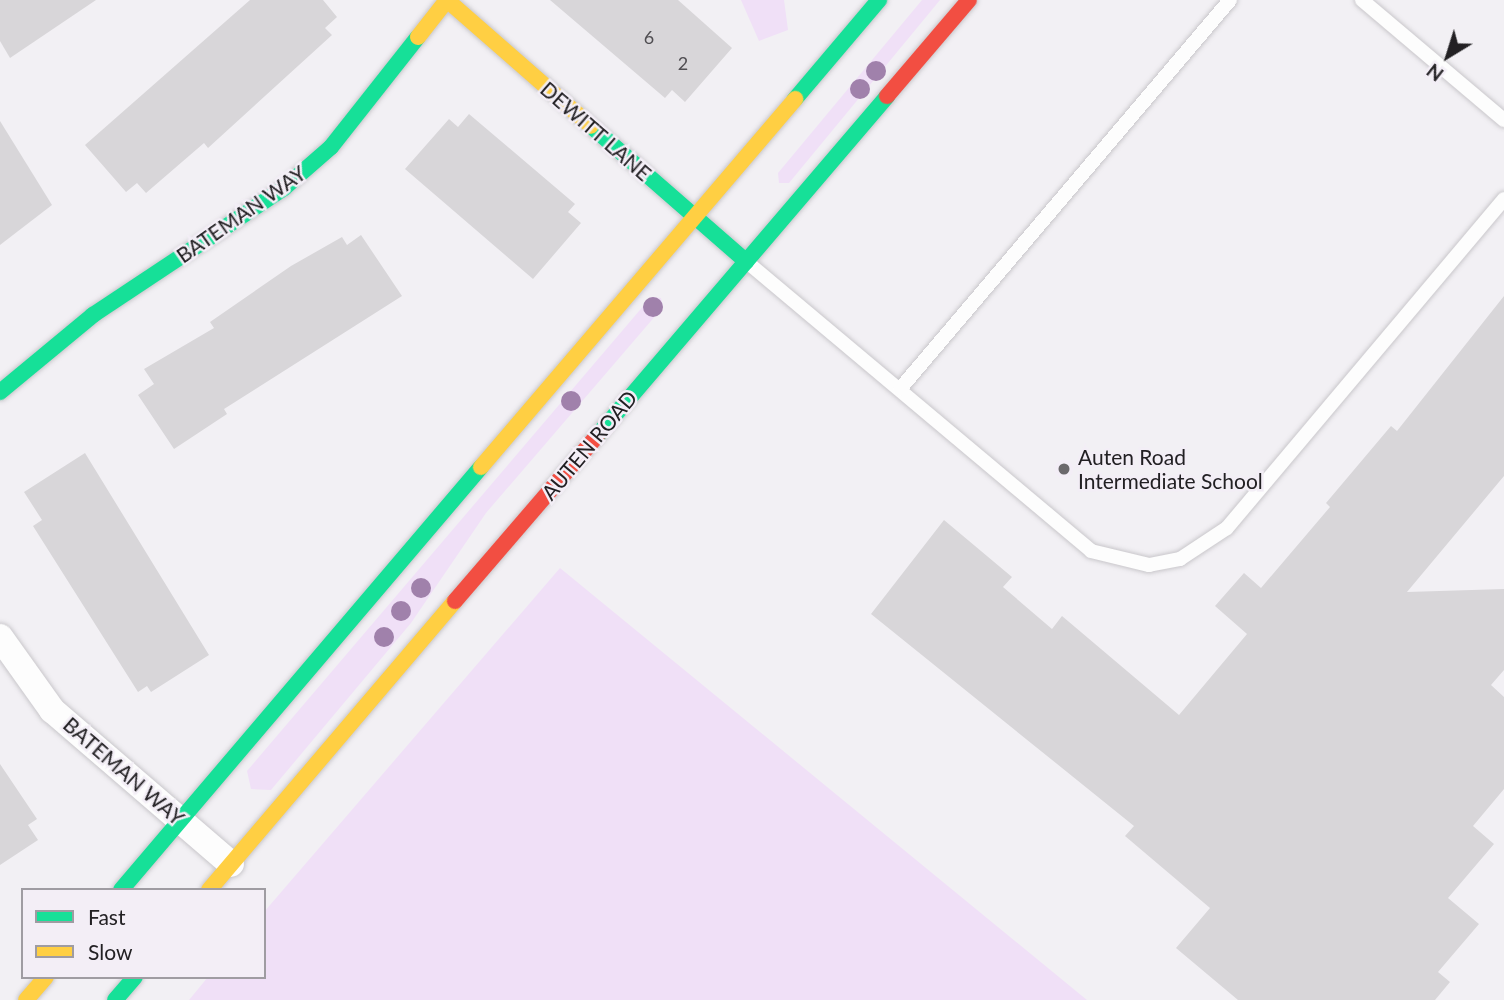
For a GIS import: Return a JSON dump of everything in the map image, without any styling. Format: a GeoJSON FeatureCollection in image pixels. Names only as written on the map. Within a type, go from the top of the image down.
{"type":"FeatureCollection","features":[{"type":"Feature","properties":{"kind":"street","name":"DEWITT LANE"},"geometry":{"type":"LineString","coordinates":[[447,0],[746,261]]}},
{"type":"Feature","properties":{"kind":"street","name":"BATEMAN WAY"},"geometry":{"type":"LineString","coordinates":[[0,392],[93,315],[284,188],[331,147],[447,0]]}},
{"type":"Feature","properties":{"kind":"street"},"geometry":{"type":"LineString","coordinates":[[123,888],[879,0]]}},
{"type":"Feature","properties":{"kind":"street","name":"AUTEN ROAD"},"geometry":{"type":"LineString","coordinates":[[211,888],[969,0]]}},
{"type":"Feature","properties":{"kind":"street","name":"BATEMAN WAY"},"geometry":{"type":"LineString","coordinates":[[0,637],[52,710],[231,864]]}},
{"type":"Feature","properties":{"kind":"street"},"geometry":{"type":"LineString","coordinates":[[26,1000],[44,979]]}},
{"type":"Feature","properties":{"kind":"street"},"geometry":{"type":"LineString","coordinates":[[115,1000],[133,979]]}},
{"type":"Feature","properties":{"kind":"lane"},"geometry":{"type":"LineString","coordinates":[[900,389],[1230,0]]}},
{"type":"Feature","properties":{"kind":"lane"},"geometry":{"type":"LineString","coordinates":[[1362,0],[1504,120]]}},
{"type":"Feature","properties":{"kind":"lane"},"geometry":{"type":"LineString","coordinates":[[746,261],[1091,551],[1149,565],[1180,559],[1227,528],[1504,199]]}},
{"type":"Feature","properties":{"kind":"shaded area"},"geometry":{"type":"Polygon","coordinates":[[[741,0],[784,0],[788,30],[759,41],[741,0]]]}},
{"type":"Feature","properties":{"kind":"shaded area"},"geometry":{"type":"Polygon","coordinates":[[[922,0],[940,0],[789,183],[779,183],[778,173],[922,0]]]}},
{"type":"Feature","properties":{"kind":"shaded area"},"geometry":{"type":"Polygon","coordinates":[[[651,297],[661,298],[663,307],[486,513],[411,623],[271,790],[251,789],[247,771],[651,297]]]}},
{"type":"Feature","properties":{"kind":"shaded area"},"geometry":{"type":"Polygon","coordinates":[[[560,568],[1087,1000],[189,1000],[206,979],[266,979],[266,910],[560,568]]]}},
{"type":"Feature","properties":{"kind":"building"},"geometry":{"type":"Polygon","coordinates":[[[0,0],[96,0],[10,58],[0,41],[0,0]]]}},
{"type":"Feature","properties":{"kind":"building"},"geometry":{"type":"Polygon","coordinates":[[[250,0],[323,0],[337,17],[325,28],[332,35],[208,148],[204,143],[146,193],[137,183],[126,192],[85,145],[250,0]]]}},
{"type":"Feature","properties":{"kind":"building"},"geometry":{"type":"Polygon","coordinates":[[[550,0],[678,0],[732,48],[685,102],[672,90],[665,98],[550,0]]]}},
{"type":"Feature","properties":{"kind":"building"},"geometry":{"type":"Polygon","coordinates":[[[469,114],[575,204],[568,212],[581,223],[533,279],[405,169],[449,119],[458,127],[469,114]]]}},
{"type":"Feature","properties":{"kind":"building"},"geometry":{"type":"Polygon","coordinates":[[[0,121],[52,205],[0,245],[0,121]]]}},
{"type":"Feature","properties":{"kind":"building"},"geometry":{"type":"Polygon","coordinates":[[[361,235],[402,296],[224,409],[227,414],[174,449],[138,395],[154,384],[144,369],[214,328],[210,322],[291,266],[342,237],[347,245],[361,235]]]}},
{"type":"Feature","properties":{"kind":"building"},"geometry":{"type":"Polygon","coordinates":[[[1504,296],[1504,476],[1407,592],[1504,589],[1504,670],[1491,685],[1504,697],[1504,789],[1473,826],[1494,844],[1448,898],[1479,924],[1438,972],[1450,982],[1435,1000],[1238,1000],[1176,948],[1210,908],[1125,836],[1134,826],[871,614],[944,520],[1012,577],[1003,587],[1052,629],[1062,616],[1179,715],[1247,634],[1215,606],[1244,573],[1261,588],[1330,507],[1326,503],[1391,426],[1397,431],[1504,296]]]}},
{"type":"Feature","properties":{"kind":"building"},"geometry":{"type":"Polygon","coordinates":[[[85,453],[209,655],[151,692],[147,686],[138,692],[33,526],[42,520],[24,492],[85,453]]]}},
{"type":"Feature","properties":{"kind":"building"},"geometry":{"type":"Polygon","coordinates":[[[0,764],[37,819],[28,825],[38,840],[0,865],[0,764]]]}},
{"type":"Feature","properties":{"kind":"traffic: fast"},"geometry":{"type":"LineString","coordinates":[[795,99],[879,0]]}},
{"type":"Feature","properties":{"kind":"traffic: fast"},"geometry":{"type":"LineString","coordinates":[[0,392],[93,315],[284,188],[331,147],[418,37]]}},
{"type":"Feature","properties":{"kind":"traffic: fast"},"geometry":{"type":"LineString","coordinates":[[597,436],[887,96]]}},
{"type":"Feature","properties":{"kind":"traffic: fast"},"geometry":{"type":"LineString","coordinates":[[591,126],[746,261]]}},
{"type":"Feature","properties":{"kind":"traffic: fast"},"geometry":{"type":"LineString","coordinates":[[123,888],[481,467]]}},
{"type":"Feature","properties":{"kind":"traffic: fast"},"geometry":{"type":"LineString","coordinates":[[115,1000],[133,979]]}},
{"type":"Feature","properties":{"kind":"traffic: slow"},"geometry":{"type":"LineString","coordinates":[[418,37],[447,0],[591,126]]}},
{"type":"Feature","properties":{"kind":"traffic: slow"},"geometry":{"type":"LineString","coordinates":[[481,467],[795,99]]}},
{"type":"Feature","properties":{"kind":"traffic: slow"},"geometry":{"type":"LineString","coordinates":[[211,888],[455,601]]}},
{"type":"Feature","properties":{"kind":"traffic: slow"},"geometry":{"type":"LineString","coordinates":[[26,1000],[44,979]]}},
{"type":"Feature","properties":{"kind":"traffic: jam"},"geometry":{"type":"LineString","coordinates":[[887,96],[969,0]]}},
{"type":"Feature","properties":{"kind":"traffic: jam"},"geometry":{"type":"LineString","coordinates":[[455,601],[597,436]]}},
{"type":"Feature","properties":{"kind":"place","name":"Auten Road Intermediate School"},"geometry":{"type":"Point","coordinates":[1064,469]}}]}
